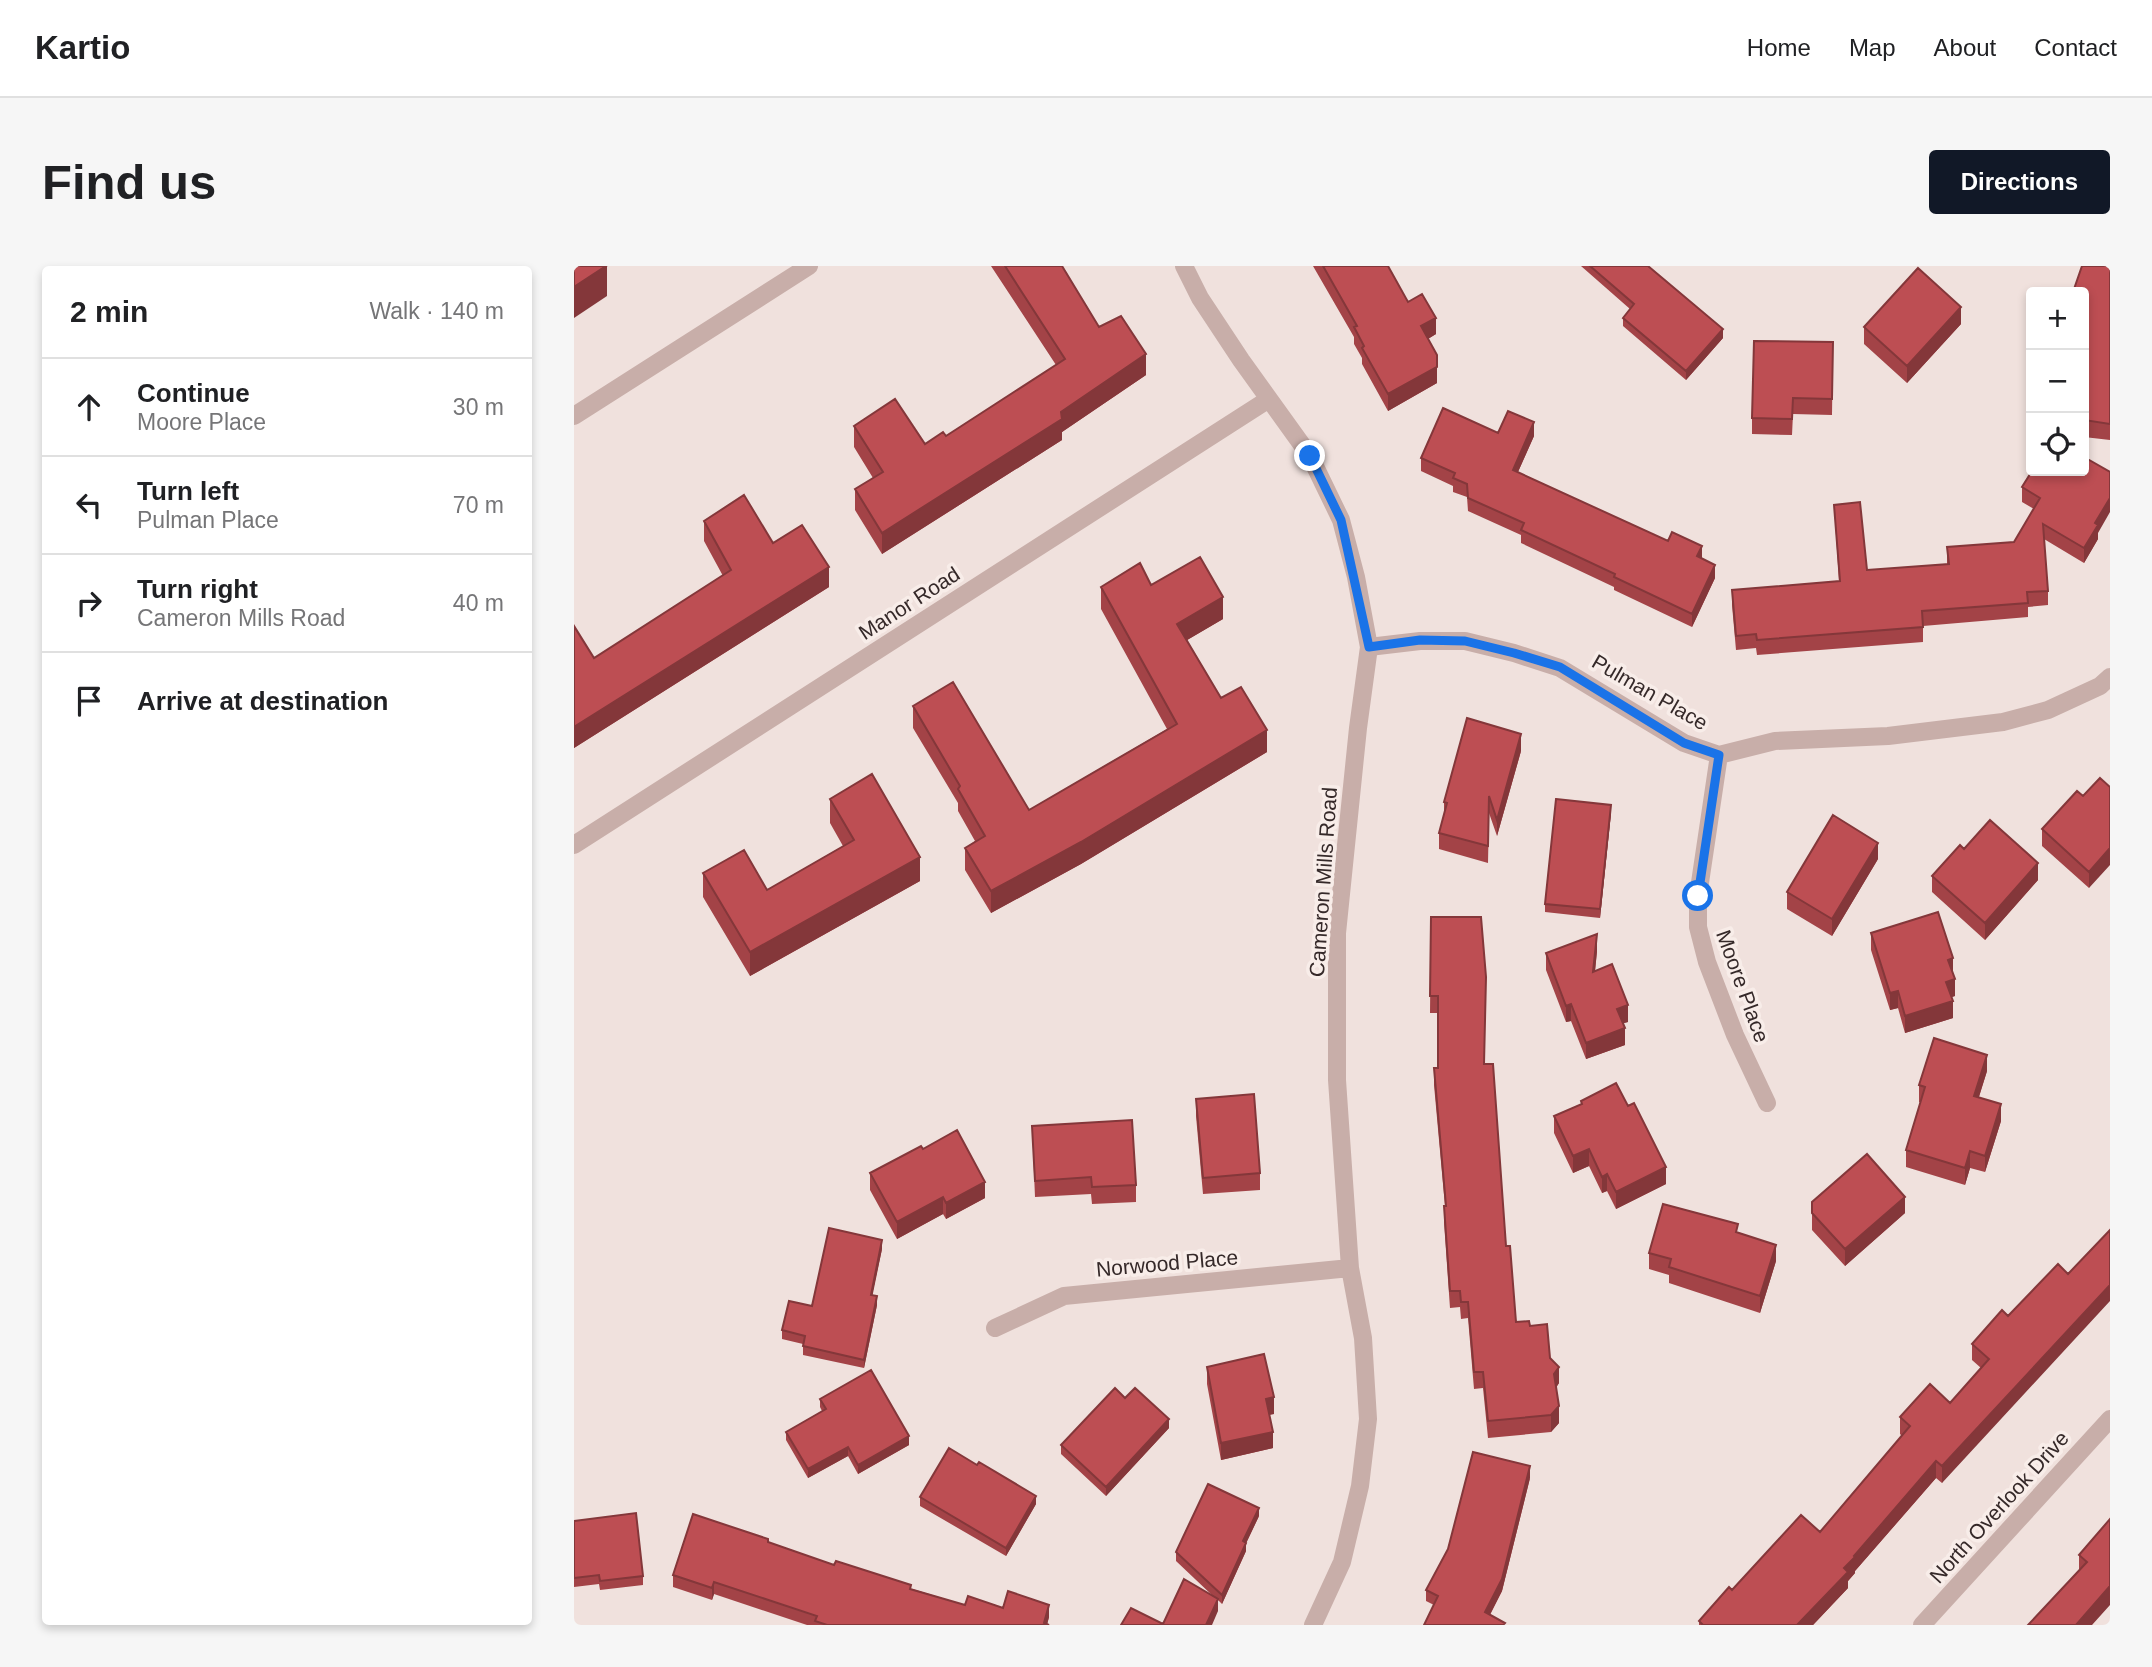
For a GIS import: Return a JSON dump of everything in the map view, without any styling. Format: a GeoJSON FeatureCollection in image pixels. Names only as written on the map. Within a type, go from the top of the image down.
{"type":"FeatureCollection","features":[{"type":"Feature","properties":{"kind":"street"},"geometry":{"type":"LineString","coordinates":[[574,416],[808,266]]}},
{"type":"Feature","properties":{"kind":"street","name":"Cameron Mills Road"},"geometry":{"type":"LineString","coordinates":[[1184,266],[1200,298],[1310,456],[1341,520],[1369,647],[1337,933],[1337,1080],[1350,1268],[1363,1338],[1367,1419],[1360,1486],[1342,1562],[1312,1625]]}},
{"type":"Feature","properties":{"kind":"street","name":"Manor Road"},"geometry":{"type":"LineString","coordinates":[[574,845],[1269,399]]}},
{"type":"Feature","properties":{"kind":"street","name":"Pulman Place"},"geometry":{"type":"LineString","coordinates":[[1369,647],[1420,640],[1465,641],[1560,667],[1684,743],[1719,755],[1775,741],[1888,736],[2003,722],[2048,710],[2100,686],[2110,677]]}},
{"type":"Feature","properties":{"kind":"street","name":"Moore Place"},"geometry":{"type":"LineString","coordinates":[[1719,755],[1698,896],[1698,927],[1707,962],[1735,1035],[1767,1103]]}},
{"type":"Feature","properties":{"kind":"street","name":"Norwood Place"},"geometry":{"type":"LineString","coordinates":[[995,1328],[1063,1296],[1350,1268]]}},
{"type":"Feature","properties":{"kind":"street","name":"North Overlook Drive"},"geometry":{"type":"LineString","coordinates":[[1922,1625],[2110,1419]]}},
{"type":"Feature","properties":{"kind":"building"},"geometry":{"type":"Polygon","coordinates":[[[574,266],[606,266],[574,287],[574,266]]]}},
{"type":"Feature","properties":{"kind":"building"},"geometry":{"type":"Polygon","coordinates":[[[1005,266],[1062,266],[1099,327],[1121,316],[1146,354],[1061,412],[1062,419],[882,533],[855,489],[883,472],[854,426],[895,399],[925,444],[943,432],[946,436],[1065,359],[1005,266]]]}},
{"type":"Feature","properties":{"kind":"building"},"geometry":{"type":"Polygon","coordinates":[[[1323,266],[1388,266],[1408,302],[1422,294],[1436,318],[1421,326],[1437,355],[1437,367],[1388,394],[1362,348],[1364,346],[1354,327],[1357,326],[1323,266]]]}},
{"type":"Feature","properties":{"kind":"building"},"geometry":{"type":"Polygon","coordinates":[[[1590,266],[1648,266],[1723,329],[1686,371],[1623,318],[1634,304],[1590,266]]]}},
{"type":"Feature","properties":{"kind":"building"},"geometry":{"type":"Polygon","coordinates":[[[2082,266],[2110,266],[2110,424],[2089,421],[2089,287],[2075,287],[2082,266]]]}},
{"type":"Feature","properties":{"kind":"building"},"geometry":{"type":"Polygon","coordinates":[[[1918,268],[1961,307],[1907,366],[1864,327],[1918,268]]]}},
{"type":"Feature","properties":{"kind":"building"},"geometry":{"type":"Polygon","coordinates":[[[1754,341],[1833,342],[1832,399],[1793,398],[1792,419],[1752,418],[1754,341]]]}},
{"type":"Feature","properties":{"kind":"building"},"geometry":{"type":"Polygon","coordinates":[[[1443,408],[1498,433],[1508,411],[1534,422],[1513,470],[1668,541],[1672,532],[1702,546],[1697,556],[1715,565],[1692,614],[1521,530],[1524,523],[1468,498],[1467,484],[1453,478],[1455,473],[1421,458],[1443,408]]]}},
{"type":"Feature","properties":{"kind":"building"},"geometry":{"type":"Polygon","coordinates":[[[2089,460],[2110,472],[2110,498],[2084,548],[2043,524],[2048,591],[2027,592],[2028,603],[1922,611],[1923,627],[1757,640],[1756,634],[1736,636],[1732,590],[1840,581],[1834,505],[1860,502],[1867,570],[1949,564],[1947,547],[2014,542],[2040,498],[2022,487],[2029,476],[2089,476],[2089,460]]]}},
{"type":"Feature","properties":{"kind":"building"},"geometry":{"type":"Polygon","coordinates":[[[744,495],[773,543],[802,525],[829,567],[574,727],[574,626],[594,658],[731,570],[704,521],[744,495]]]}},
{"type":"Feature","properties":{"kind":"building"},"geometry":{"type":"Polygon","coordinates":[[[1200,557],[1223,597],[1177,624],[1221,698],[1241,687],[1267,730],[1081,842],[991,891],[965,848],[985,836],[958,789],[960,786],[913,706],[953,682],[1029,810],[1177,724],[1101,587],[1140,563],[1151,585],[1200,557]]]}},
{"type":"Feature","properties":{"kind":"building"},"geometry":{"type":"Polygon","coordinates":[[[1467,718],[1521,734],[1497,820],[1489,796],[1488,846],[1439,833],[1447,803],[1444,802],[1467,718]]]}},
{"type":"Feature","properties":{"kind":"building"},"geometry":{"type":"Polygon","coordinates":[[[872,774],[920,857],[750,952],[703,873],[744,850],[767,890],[854,840],[830,799],[872,774]]]}},
{"type":"Feature","properties":{"kind":"building"},"geometry":{"type":"Polygon","coordinates":[[[2100,778],[2110,787],[2110,848],[2089,872],[2042,829],[2077,791],[2083,796],[2100,778]]]}},
{"type":"Feature","properties":{"kind":"building"},"geometry":{"type":"Polygon","coordinates":[[[1556,799],[1611,805],[1600,909],[1545,904],[1556,799]]]}},
{"type":"Feature","properties":{"kind":"building"},"geometry":{"type":"Polygon","coordinates":[[[1833,815],[1878,843],[1832,919],[1787,892],[1833,815]]]}},
{"type":"Feature","properties":{"kind":"building"},"geometry":{"type":"Polygon","coordinates":[[[1990,820],[2038,863],[1985,923],[1932,876],[1960,845],[1964,849],[1990,820]]]}},
{"type":"Feature","properties":{"kind":"building"},"geometry":{"type":"Polygon","coordinates":[[[1938,912],[1953,958],[1948,960],[1955,979],[1946,982],[1953,1001],[1905,1016],[1898,991],[1890,993],[1871,933],[1938,912]]]}},
{"type":"Feature","properties":{"kind":"building"},"geometry":{"type":"Polygon","coordinates":[[[1431,917],[1481,917],[1486,977],[1484,1064],[1493,1064],[1506,1246],[1510,1246],[1516,1322],[1529,1321],[1530,1326],[1547,1324],[1550,1358],[1559,1367],[1554,1374],[1559,1406],[1551,1415],[1488,1421],[1483,1372],[1474,1372],[1468,1302],[1461,1302],[1460,1291],[1450,1291],[1434,1068],[1438,1068],[1438,996],[1430,996],[1431,917]]]}},
{"type":"Feature","properties":{"kind":"building"},"geometry":{"type":"Polygon","coordinates":[[[1597,934],[1593,972],[1612,964],[1628,1005],[1617,1009],[1625,1028],[1586,1043],[1571,1004],[1566,1006],[1546,953],[1597,934]]]}},
{"type":"Feature","properties":{"kind":"building"},"geometry":{"type":"Polygon","coordinates":[[[1934,1038],[1987,1055],[1974,1096],[2001,1104],[1985,1156],[1970,1151],[1965,1168],[1906,1150],[1925,1087],[1919,1085],[1934,1038]]]}},
{"type":"Feature","properties":{"kind":"building"},"geometry":{"type":"Polygon","coordinates":[[[1616,1083],[1628,1106],[1634,1103],[1666,1167],[1616,1192],[1607,1174],[1602,1177],[1589,1149],[1573,1156],[1554,1116],[1582,1104],[1581,1101],[1616,1083]]]}},
{"type":"Feature","properties":{"kind":"building"},"geometry":{"type":"Polygon","coordinates":[[[1254,1094],[1260,1173],[1203,1178],[1196,1099],[1254,1094]]]}},
{"type":"Feature","properties":{"kind":"building"},"geometry":{"type":"Polygon","coordinates":[[[1132,1120],[1136,1185],[1092,1187],[1091,1177],[1035,1181],[1032,1126],[1132,1120]]]}},
{"type":"Feature","properties":{"kind":"building"},"geometry":{"type":"Polygon","coordinates":[[[957,1130],[985,1182],[946,1203],[943,1197],[897,1222],[870,1173],[957,1130]]]}},
{"type":"Feature","properties":{"kind":"building"},"geometry":{"type":"Polygon","coordinates":[[[1867,1154],[1905,1197],[1845,1249],[1812,1213],[1812,1202],[1867,1154]]]}},
{"type":"Feature","properties":{"kind":"building"},"geometry":{"type":"Polygon","coordinates":[[[1663,1204],[1738,1224],[1736,1232],[1776,1245],[1760,1296],[1669,1267],[1671,1259],[1649,1253],[1663,1204]]]}},
{"type":"Feature","properties":{"kind":"building"},"geometry":{"type":"Polygon","coordinates":[[[829,1228],[882,1240],[871,1295],[877,1296],[864,1360],[803,1346],[805,1336],[782,1330],[789,1301],[812,1306],[829,1228]]]}},
{"type":"Feature","properties":{"kind":"building"},"geometry":{"type":"Polygon","coordinates":[[[2110,1230],[2110,1285],[1942,1466],[1936,1461],[1844,1568],[1848,1572],[1797,1625],[1703,1625],[1699,1621],[1729,1587],[1732,1590],[1801,1515],[1820,1532],[1910,1426],[1900,1417],[1930,1384],[1950,1403],[1989,1359],[1972,1344],[2002,1310],[2008,1316],[2058,1264],[2068,1274],[2110,1230]]]}},
{"type":"Feature","properties":{"kind":"building"},"geometry":{"type":"Polygon","coordinates":[[[1264,1354],[1274,1397],[1266,1399],[1273,1432],[1221,1443],[1207,1367],[1264,1354]]]}},
{"type":"Feature","properties":{"kind":"building"},"geometry":{"type":"Polygon","coordinates":[[[871,1370],[909,1436],[858,1465],[848,1447],[808,1469],[786,1432],[826,1409],[820,1399],[871,1370]]]}},
{"type":"Feature","properties":{"kind":"building"},"geometry":{"type":"Polygon","coordinates":[[[1115,1388],[1125,1398],[1135,1388],[1169,1419],[1106,1487],[1061,1445],[1115,1388]]]}},
{"type":"Feature","properties":{"kind":"building"},"geometry":{"type":"Polygon","coordinates":[[[949,1448],[977,1465],[979,1462],[1036,1496],[1006,1548],[920,1497],[949,1448]]]}},
{"type":"Feature","properties":{"kind":"building"},"geometry":{"type":"Polygon","coordinates":[[[1473,1452],[1530,1466],[1502,1579],[1485,1612],[1505,1623],[1424,1625],[1438,1596],[1426,1590],[1448,1549],[1473,1452]]]}},
{"type":"Feature","properties":{"kind":"building"},"geometry":{"type":"Polygon","coordinates":[[[1208,1484],[1259,1508],[1222,1595],[1176,1552],[1208,1484]]]}},
{"type":"Feature","properties":{"kind":"building"},"geometry":{"type":"Polygon","coordinates":[[[636,1513],[643,1576],[600,1581],[599,1575],[574,1578],[574,1521],[636,1513]]]}},
{"type":"Feature","properties":{"kind":"building"},"geometry":{"type":"Polygon","coordinates":[[[693,1514],[834,1565],[836,1561],[911,1585],[910,1589],[965,1605],[968,1596],[1003,1608],[1008,1591],[1049,1605],[1044,1623],[1049,1625],[827,1625],[815,1621],[817,1616],[714,1582],[712,1588],[673,1575],[693,1514]]]}},
{"type":"Feature","properties":{"kind":"building"},"geometry":{"type":"Polygon","coordinates":[[[2110,1519],[2110,1586],[2076,1625],[2028,1625],[2087,1562],[2079,1555],[2110,1519]]]}},
{"type":"Feature","properties":{"kind":"building"},"geometry":{"type":"Polygon","coordinates":[[[1184,1579],[1218,1599],[1206,1625],[1121,1625],[1131,1608],[1163,1624],[1184,1579]]]}},
{"type":"Feature","properties":{"kind":"route"},"geometry":{"type":"LineString","coordinates":[[1310,456],[1341,520],[1356,577],[1369,647],[1420,640],[1465,641],[1560,667],[1684,743],[1719,755],[1698,896]]}}]}
